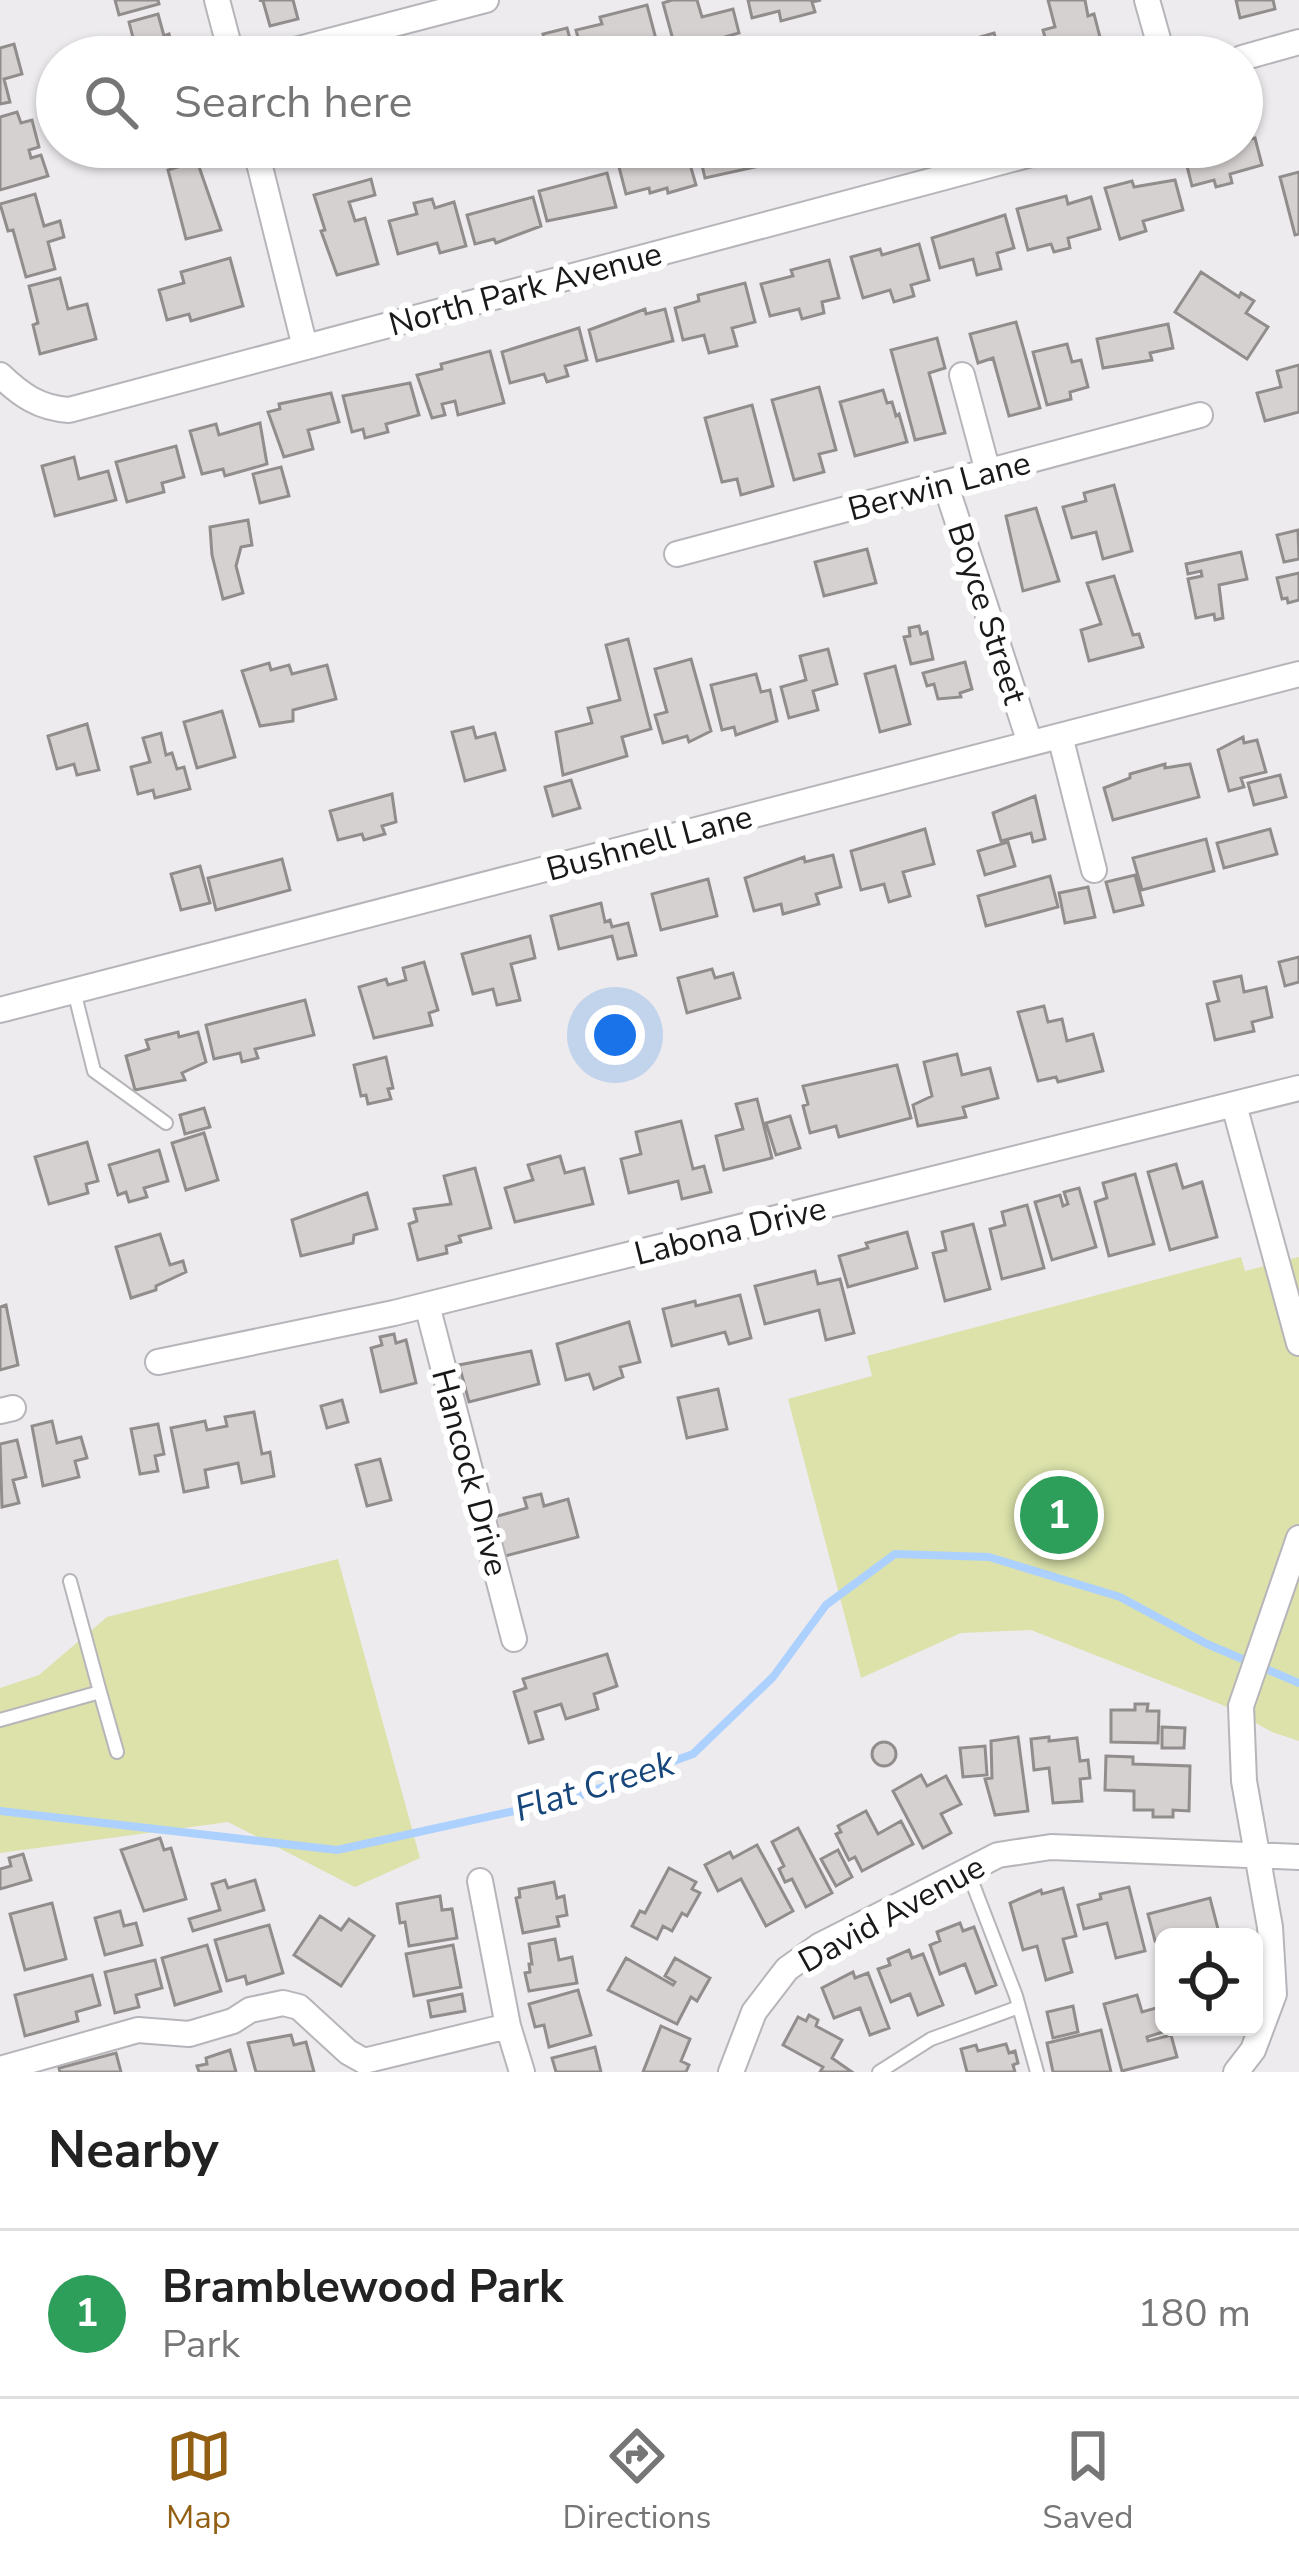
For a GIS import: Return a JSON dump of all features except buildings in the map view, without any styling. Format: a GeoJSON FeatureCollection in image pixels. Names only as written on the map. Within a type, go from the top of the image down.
{"type":"FeatureCollection","features":[{"type":"Feature","properties":{"kind":"street"},"geometry":{"type":"LineString","coordinates":[[217,0],[226,36]]}},
{"type":"Feature","properties":{"kind":"street"},"geometry":{"type":"LineString","coordinates":[[348,36],[486,0]]}},
{"type":"Feature","properties":{"kind":"street"},"geometry":{"type":"LineString","coordinates":[[1263,52],[1299,41]]}},
{"type":"Feature","properties":{"kind":"street"},"geometry":{"type":"LineString","coordinates":[[260,168],[304,347]]}},
{"type":"Feature","properties":{"kind":"street","name":"North Park Avenue"},"geometry":{"type":"LineString","coordinates":[[0,375],[37,404],[68,410],[979,168]]}},
{"type":"Feature","properties":{"kind":"street"},"geometry":{"type":"LineString","coordinates":[[962,375],[988,472]]}},
{"type":"Feature","properties":{"kind":"street","name":"Berwin Lane"},"geometry":{"type":"LineString","coordinates":[[677,554],[1201,415]]}},
{"type":"Feature","properties":{"kind":"street","name":"Boyce Street"},"geometry":{"type":"LineString","coordinates":[[945,483],[1030,743]]}},
{"type":"Feature","properties":{"kind":"street","name":"Bushnell Lane"},"geometry":{"type":"LineString","coordinates":[[0,1010],[1299,674]]}},
{"type":"Feature","properties":{"kind":"street"},"geometry":{"type":"LineString","coordinates":[[1060,736],[1094,870]]}},
{"type":"Feature","properties":{"kind":"street","name":"Labona Drive"},"geometry":{"type":"LineString","coordinates":[[158,1362],[428,1305],[1299,1088]]}},
{"type":"Feature","properties":{"kind":"street"},"geometry":{"type":"LineString","coordinates":[[1234,1105],[1299,1343]]}},
{"type":"Feature","properties":{"kind":"street","name":"Hancock Drive"},"geometry":{"type":"LineString","coordinates":[[428,1305],[514,1639]]}},
{"type":"Feature","properties":{"kind":"street"},"geometry":{"type":"LineString","coordinates":[[1237,2072],[1253,2050],[1274,1994],[1270,1927],[1244,1781],[1241,1706],[1299,1538]]}},
{"type":"Feature","properties":{"kind":"street","name":"David Avenue"},"geometry":{"type":"LineString","coordinates":[[730,2072],[754,2012],[787,1969],[818,1946],[998,1855],[1051,1847],[1299,1857]]}},
{"type":"Feature","properties":{"kind":"street"},"geometry":{"type":"LineString","coordinates":[[480,1881],[508,2026],[522,2072]]}},
{"type":"Feature","properties":{"kind":"street"},"geometry":{"type":"LineString","coordinates":[[0,2069],[138,2030],[189,2034],[233,2021],[250,2010],[283,2003],[299,2007],[364,2061],[508,2026]]}},
{"type":"Feature","properties":{"kind":"lane"},"geometry":{"type":"LineString","coordinates":[[74,991],[94,1071],[166,1123]]}},
{"type":"Feature","properties":{"kind":"lane"},"geometry":{"type":"LineString","coordinates":[[70,1581],[117,1752]]}},
{"type":"Feature","properties":{"kind":"lane"},"geometry":{"type":"LineString","coordinates":[[0,1720],[100,1692]]}},
{"type":"Feature","properties":{"kind":"lane"},"geometry":{"type":"LineString","coordinates":[[967,1868],[1019,2007],[1037,2072]]}},
{"type":"Feature","properties":{"kind":"lane"},"geometry":{"type":"LineString","coordinates":[[879,2072],[913,2047],[1019,2007]]}},
{"type":"Feature","properties":{"kind":"green space"},"geometry":{"type":"Polygon","coordinates":[[[1241,1257],[1245,1271],[1299,1257],[1299,1741],[1225,1706],[1031,1630],[961,1633],[861,1678],[788,1399],[872,1376],[867,1356],[1241,1257]]]}},
{"type":"Feature","properties":{"kind":"green space"},"geometry":{"type":"Polygon","coordinates":[[[338,1559],[420,1858],[355,1887],[228,1822],[0,1853],[0,1688],[39,1675],[107,1617],[338,1559]]]}},
{"type":"Feature","properties":{"kind":"waterway","name":"Flat Creek"},"geometry":{"type":"LineString","coordinates":[[0,1811],[337,1850],[573,1798],[693,1754],[773,1677],[826,1605],[895,1554],[989,1557],[1120,1597],[1207,1644],[1299,1683]]}},
{"type":"Feature","properties":{"kind":"place","name":"Bramblewood Park"},"geometry":{"type":"Point","coordinates":[1059,1515]}}]}
